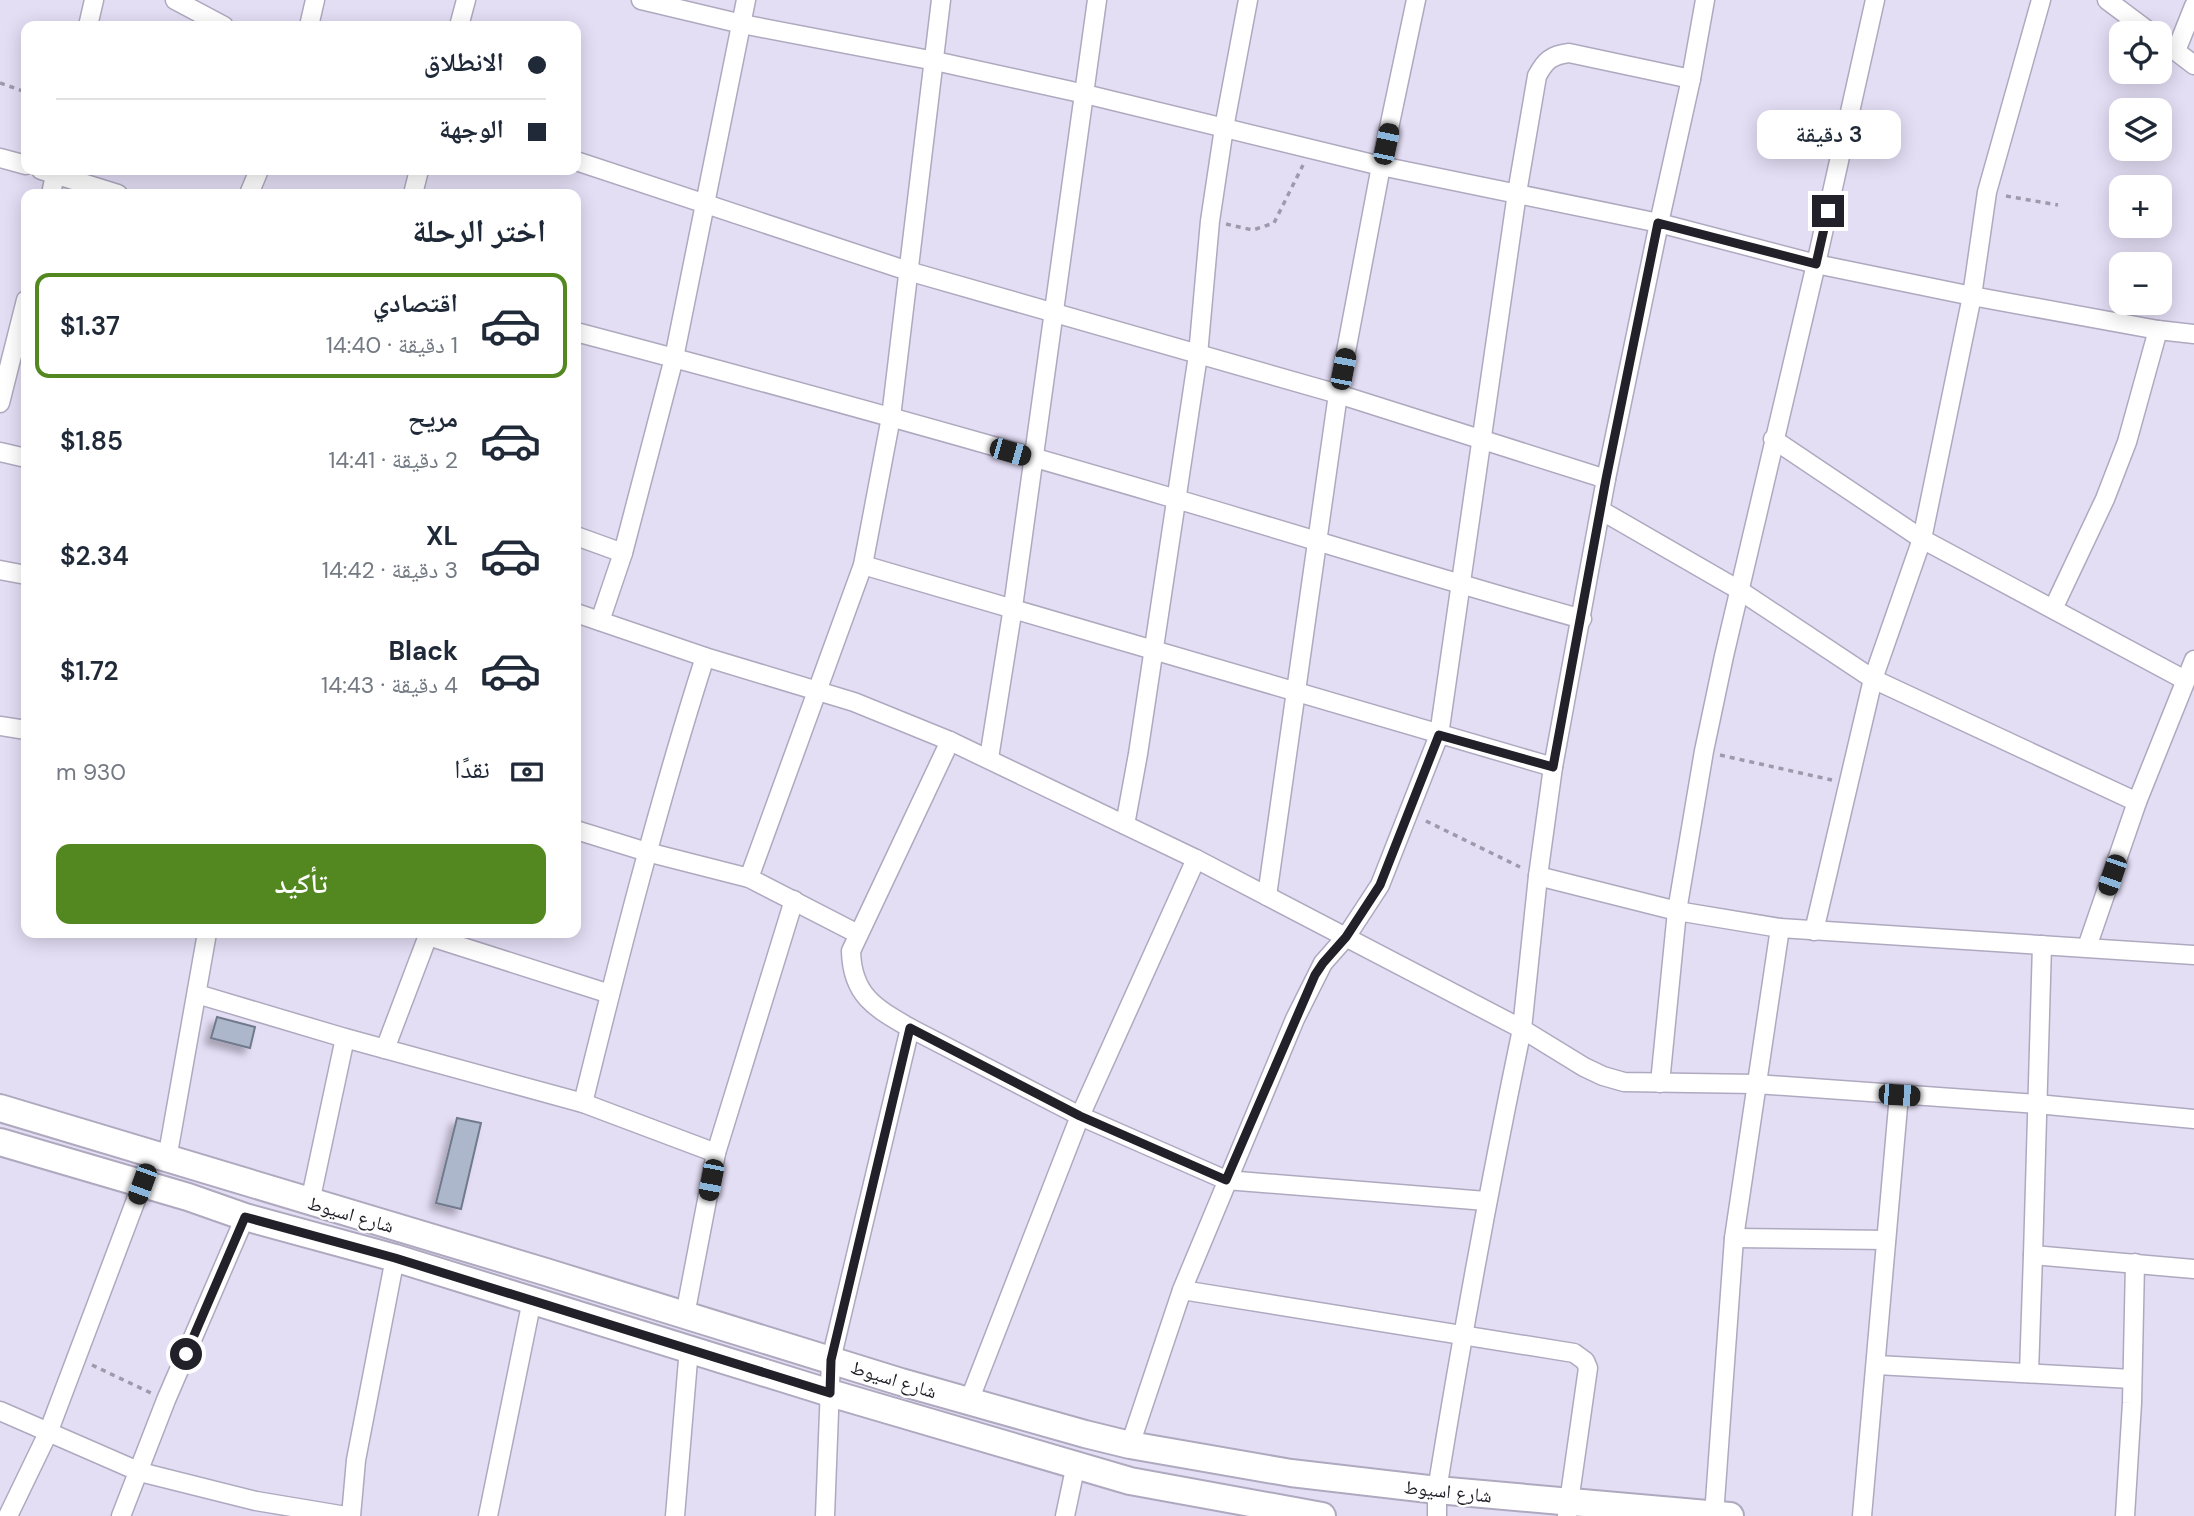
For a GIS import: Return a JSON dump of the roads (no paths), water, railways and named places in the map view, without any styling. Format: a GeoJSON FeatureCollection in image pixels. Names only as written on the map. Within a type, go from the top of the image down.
{"type":"FeatureCollection","features":[{"type":"Feature","properties":{"kind":"street"},"geometry":{"type":"LineString","coordinates":[[89,21],[94,0]]}},
{"type":"Feature","properties":{"kind":"street"},"geometry":{"type":"LineString","coordinates":[[175,0],[215,21]]}},
{"type":"Feature","properties":{"kind":"street"},"geometry":{"type":"LineString","coordinates":[[310,21],[315,0]]}},
{"type":"Feature","properties":{"kind":"street"},"geometry":{"type":"LineString","coordinates":[[460,21],[466,0]]}},
{"type":"Feature","properties":{"kind":"street"},"geometry":{"type":"LineString","coordinates":[[641,0],[1085,94],[1381,166],[1658,223],[1816,264],[1972,296],[2158,330],[2194,334]]}},
{"type":"Feature","properties":{"kind":"street"},"geometry":{"type":"LineString","coordinates":[[600,621],[623,554],[674,358],[746,0]]}},
{"type":"Feature","properties":{"kind":"street"},"geometry":{"type":"LineString","coordinates":[[750,878],[863,565],[891,417],[941,0]]}},
{"type":"Feature","properties":{"kind":"street"},"geometry":{"type":"LineString","coordinates":[[989,758],[1013,607],[1097,0]]}},
{"type":"Feature","properties":{"kind":"street"},"geometry":{"type":"LineString","coordinates":[[1125,825],[1198,355],[1210,221],[1248,0]]}},
{"type":"Feature","properties":{"kind":"street"},"geometry":{"type":"LineString","coordinates":[[1267,896],[1338,394],[1416,0]]}},
{"type":"Feature","properties":{"kind":"street"},"geometry":{"type":"LineString","coordinates":[[1437,1503],[1461,1337],[1522,1029],[1553,767],[1606,479],[1658,223],[1691,79],[1705,0]]}},
{"type":"Feature","properties":{"kind":"street"},"geometry":{"type":"LineString","coordinates":[[1660,1083],[1677,911],[1704,751],[1875,0]]}},
{"type":"Feature","properties":{"kind":"street"},"geometry":{"type":"LineString","coordinates":[[1814,931],[1872,679],[1922,540],[1972,296],[1987,192],[2041,0]]}},
{"type":"Feature","properties":{"kind":"street"},"geometry":{"type":"LineString","coordinates":[[2107,0],[2135,21]]}},
{"type":"Feature","properties":{"kind":"street"},"geometry":{"type":"LineString","coordinates":[[2176,51],[2194,6]]}},
{"type":"Feature","properties":{"kind":"street"},"geometry":{"type":"LineString","coordinates":[[2172,48],[2194,65]]}},
{"type":"Feature","properties":{"kind":"street"},"geometry":{"type":"LineString","coordinates":[[1130,1444],[1182,1290],[1226,1180],[1315,975],[1346,937],[1380,885],[1439,735],[1517,193],[1537,76],[1543,64],[1554,55],[1569,53],[1691,79]]}},
{"type":"Feature","properties":{"kind":"street"},"geometry":{"type":"LineString","coordinates":[[0,158],[21,164]]}},
{"type":"Feature","properties":{"kind":"street"},"geometry":{"type":"LineString","coordinates":[[581,163],[908,271],[1338,394],[1606,479]]}},
{"type":"Feature","properties":{"kind":"street"},"geometry":{"type":"LineString","coordinates":[[63,175],[103,189]]}},
{"type":"Feature","properties":{"kind":"street"},"geometry":{"type":"LineString","coordinates":[[0,403],[21,330]]}},
{"type":"Feature","properties":{"kind":"street"},"geometry":{"type":"LineString","coordinates":[[2053,609],[2105,499],[2127,442],[2158,330]]}},
{"type":"Feature","properties":{"kind":"street"},"geometry":{"type":"LineString","coordinates":[[581,333],[891,417],[1581,619]]}},
{"type":"Feature","properties":{"kind":"street"},"geometry":{"type":"LineString","coordinates":[[1773,439],[1922,540],[2185,680]]}},
{"type":"Feature","properties":{"kind":"street"},"geometry":{"type":"LineString","coordinates":[[0,452],[21,457]]}},
{"type":"Feature","properties":{"kind":"street"},"geometry":{"type":"LineString","coordinates":[[1602,511],[1739,590],[1872,679],[2137,802]]}},
{"type":"Feature","properties":{"kind":"street"},"geometry":{"type":"LineString","coordinates":[[581,538],[623,554]]}},
{"type":"Feature","properties":{"kind":"street"},"geometry":{"type":"LineString","coordinates":[[863,565],[1553,767]]}},
{"type":"Feature","properties":{"kind":"street"},"geometry":{"type":"LineString","coordinates":[[0,569],[21,574]]}},
{"type":"Feature","properties":{"kind":"street"},"geometry":{"type":"LineString","coordinates":[[581,615],[705,657],[854,702],[989,758],[1196,859],[1522,1029],[1603,1076],[1624,1082],[1756,1084],[2037,1104],[2194,1119]]}},
{"type":"Feature","properties":{"kind":"street"},"geometry":{"type":"LineString","coordinates":[[583,1103],[647,852],[705,657]]}},
{"type":"Feature","properties":{"kind":"street"},"geometry":{"type":"LineString","coordinates":[[2087,947],[2137,802],[2194,660]]}},
{"type":"Feature","properties":{"kind":"street"},"geometry":{"type":"LineString","coordinates":[[0,726],[21,729]]}},
{"type":"Feature","properties":{"kind":"street"},"geometry":{"type":"LineString","coordinates":[[950,741],[851,951],[852,971],[857,984],[878,1010],[1080,1116],[1226,1180],[1486,1201]]}},
{"type":"Feature","properties":{"kind":"street"},"geometry":{"type":"LineString","coordinates":[[581,832],[647,852],[750,878],[858,934]]}},
{"type":"Feature","properties":{"kind":"street"},"geometry":{"type":"LineString","coordinates":[[970,1401],[1080,1116],[1196,859]]}},
{"type":"Feature","properties":{"kind":"street"},"geometry":{"type":"LineString","coordinates":[[1538,876],[1677,911],[1780,928],[2194,955]]}},
{"type":"Feature","properties":{"kind":"street"},"geometry":{"type":"LineString","coordinates":[[685,1315],[716,1153],[794,900]]}},
{"type":"Feature","properties":{"kind":"street"},"geometry":{"type":"LineString","coordinates":[[1722,1515],[1734,1238],[1780,928]]}},
{"type":"Feature","properties":{"kind":"street"},"geometry":{"type":"LineString","coordinates":[[167,1159],[206,938]]}},
{"type":"Feature","properties":{"kind":"street"},"geometry":{"type":"LineString","coordinates":[[385,1049],[428,938]]}},
{"type":"Feature","properties":{"kind":"street"},"geometry":{"type":"LineString","coordinates":[[438,938],[610,994]]}},
{"type":"Feature","properties":{"kind":"street"},"geometry":{"type":"LineString","coordinates":[[2029,1373],[2042,945]]}},
{"type":"Feature","properties":{"kind":"street"},"geometry":{"type":"LineString","coordinates":[[197,994],[345,1038],[583,1103],[716,1153]]}},
{"type":"Feature","properties":{"kind":"street"},"geometry":{"type":"LineString","coordinates":[[825,1516],[831,1360],[910,1028]]}},
{"type":"Feature","properties":{"kind":"street"},"geometry":{"type":"LineString","coordinates":[[310,1202],[345,1038]]}},
{"type":"Feature","properties":{"kind":"street"},"geometry":{"type":"LineString","coordinates":[[1863,1516],[1899,1095]]}},
{"type":"Feature","properties":{"kind":"street","name":"شارع اسيوط"},"geometry":{"type":"LineString","coordinates":[[0,1108],[831,1360],[1085,1434],[1437,1503],[1722,1515]]}},
{"type":"Feature","properties":{"kind":"street","name":"شارع اسيوط"},"geometry":{"type":"LineString","coordinates":[[0,1142],[245,1217],[395,1258],[830,1393],[1225,1508],[1322,1516]]}},
{"type":"Feature","properties":{"kind":"street"},"geometry":{"type":"LineString","coordinates":[[8,1516],[48,1433],[142,1184]]}},
{"type":"Feature","properties":{"kind":"street"},"geometry":{"type":"LineString","coordinates":[[121,1516],[166,1400],[245,1217]]}},
{"type":"Feature","properties":{"kind":"street"},"geometry":{"type":"LineString","coordinates":[[1734,1238],[1886,1240]]}},
{"type":"Feature","properties":{"kind":"street"},"geometry":{"type":"LineString","coordinates":[[2033,1255],[2194,1269]]}},
{"type":"Feature","properties":{"kind":"street"},"geometry":{"type":"LineString","coordinates":[[0,1411],[140,1472],[253,1508],[349,1516],[356,1460],[395,1258]]}},
{"type":"Feature","properties":{"kind":"street"},"geometry":{"type":"LineString","coordinates":[[2125,1516],[2132,1379],[2134,1263]]}},
{"type":"Feature","properties":{"kind":"street"},"geometry":{"type":"LineString","coordinates":[[1182,1290],[1461,1337],[1574,1353],[1588,1368],[1569,1509]]}},
{"type":"Feature","properties":{"kind":"street"},"geometry":{"type":"LineString","coordinates":[[488,1516],[532,1300]]}},
{"type":"Feature","properties":{"kind":"street"},"geometry":{"type":"LineString","coordinates":[[676,1516],[689,1348]]}},
{"type":"Feature","properties":{"kind":"street"},"geometry":{"type":"LineString","coordinates":[[1877,1365],[2132,1379]]}},
{"type":"Feature","properties":{"kind":"street"},"geometry":{"type":"LineString","coordinates":[[1065,1516],[1076,1464]]}}]}
